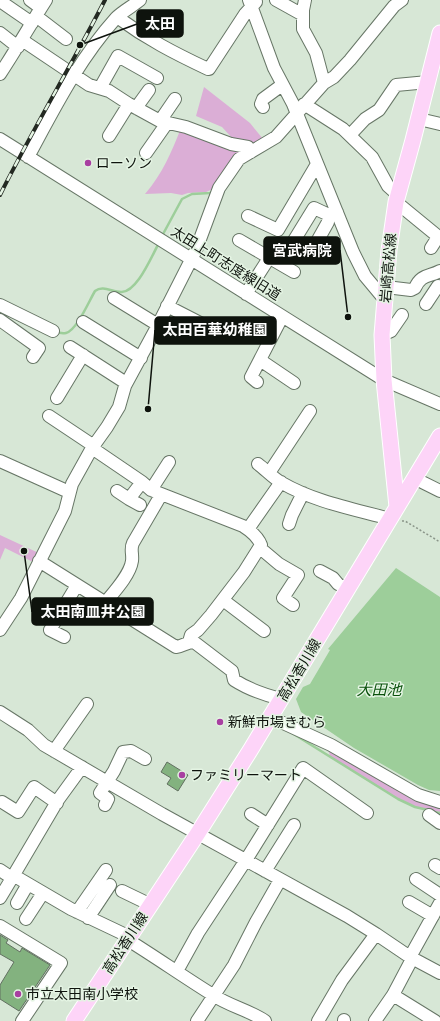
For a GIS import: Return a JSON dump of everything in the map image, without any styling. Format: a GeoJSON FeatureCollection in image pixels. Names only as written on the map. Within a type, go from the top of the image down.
{"type":"FeatureCollection","features":[{"type":"Feature","properties":{"kind":"main road","name":"岩崎高松線"},"geometry":{"type":"LineString","coordinates":[[393,513],[382,335],[389,250],[397,199],[440,33]]}},
{"type":"Feature","properties":{"kind":"main road","name":"高松香川線"},"geometry":{"type":"LineString","coordinates":[[79,1019],[281,700],[440,436]]}},
{"type":"Feature","properties":{"kind":"street"},"geometry":{"type":"LineString","coordinates":[[30,0],[39,12],[66,39]]}},
{"type":"Feature","properties":{"kind":"street"},"geometry":{"type":"LineString","coordinates":[[28,158],[74,74],[100,37],[117,17],[140,0]]}},
{"type":"Feature","properties":{"kind":"street"},"geometry":{"type":"LineString","coordinates":[[276,0],[303,15]]}},
{"type":"Feature","properties":{"kind":"street"},"geometry":{"type":"LineString","coordinates":[[306,0],[303,15],[303,29],[316,53],[324,83]]}},
{"type":"Feature","properties":{"kind":"street"},"geometry":{"type":"LineString","coordinates":[[0,630],[21,598],[65,511],[72,484],[93,447],[119,407],[126,383],[141,358],[190,259],[196,250],[220,188],[239,159],[250,149],[276,137],[324,83],[334,77],[350,60],[394,6],[402,0]]}},
{"type":"Feature","properties":{"kind":"street"},"geometry":{"type":"LineString","coordinates":[[0,1],[39,12]]}},
{"type":"Feature","properties":{"kind":"street"},"geometry":{"type":"LineString","coordinates":[[117,17],[134,30],[167,50],[209,69],[253,2]]}},
{"type":"Feature","properties":{"kind":"street"},"geometry":{"type":"LineString","coordinates":[[253,2],[274,68],[282,85],[301,109],[333,213],[365,276],[386,293],[411,290],[415,288],[418,281],[422,278],[440,271]]}},
{"type":"Feature","properties":{"kind":"street"},"geometry":{"type":"LineString","coordinates":[[0,74],[39,12]]}},
{"type":"Feature","properties":{"kind":"street"},"geometry":{"type":"LineString","coordinates":[[0,33],[74,74],[90,85],[109,91],[133,106],[231,144],[250,149]]}},
{"type":"Feature","properties":{"kind":"street"},"geometry":{"type":"LineString","coordinates":[[100,88],[118,56],[157,78]]}},
{"type":"Feature","properties":{"kind":"street"},"geometry":{"type":"LineString","coordinates":[[350,136],[365,119],[379,110],[396,85],[428,82]]}},
{"type":"Feature","properties":{"kind":"street"},"geometry":{"type":"LineString","coordinates":[[263,107],[261,104],[263,99],[282,85]]}},
{"type":"Feature","properties":{"kind":"street"},"geometry":{"type":"LineString","coordinates":[[109,136],[148,90]]}},
{"type":"Feature","properties":{"kind":"street"},"geometry":{"type":"LineString","coordinates":[[146,153],[172,122],[175,99]]}},
{"type":"Feature","properties":{"kind":"street"},"geometry":{"type":"LineString","coordinates":[[301,109],[343,129],[372,157],[397,199],[439,237],[431,248]]}},
{"type":"Feature","properties":{"kind":"street"},"geometry":{"type":"LineString","coordinates":[[418,119],[440,124]]}},
{"type":"Feature","properties":{"kind":"street","name":"太田上町志度線旧道"},"geometry":{"type":"LineString","coordinates":[[0,139],[28,158],[384,380],[440,404]]}},
{"type":"Feature","properties":{"kind":"street"},"geometry":{"type":"LineString","coordinates":[[248,216],[278,230],[317,164]]}},
{"type":"Feature","properties":{"kind":"street"},"geometry":{"type":"LineString","coordinates":[[290,247],[314,208],[333,213]]}},
{"type":"Feature","properties":{"kind":"street"},"geometry":{"type":"LineString","coordinates":[[314,247],[333,213]]}},
{"type":"Feature","properties":{"kind":"street"},"geometry":{"type":"LineString","coordinates":[[239,240],[294,272]]}},
{"type":"Feature","properties":{"kind":"street"},"geometry":{"type":"LineString","coordinates":[[246,294],[269,258]]}},
{"type":"Feature","properties":{"kind":"street"},"geometry":{"type":"LineString","coordinates":[[426,304],[438,286],[440,287]]}},
{"type":"Feature","properties":{"kind":"street"},"geometry":{"type":"LineString","coordinates":[[114,298],[158,325]]}},
{"type":"Feature","properties":{"kind":"street"},"geometry":{"type":"LineString","coordinates":[[167,306],[208,327]]}},
{"type":"Feature","properties":{"kind":"street"},"geometry":{"type":"LineString","coordinates":[[2,310],[53,332]]}},
{"type":"Feature","properties":{"kind":"street"},"geometry":{"type":"LineString","coordinates":[[382,335],[391,331],[402,315]]}},
{"type":"Feature","properties":{"kind":"street"},"geometry":{"type":"LineString","coordinates":[[257,382],[251,378],[282,316]]}},
{"type":"Feature","properties":{"kind":"street"},"geometry":{"type":"LineString","coordinates":[[0,320],[39,348],[33,357]]}},
{"type":"Feature","properties":{"kind":"street"},"geometry":{"type":"LineString","coordinates":[[83,322],[141,358]]}},
{"type":"Feature","properties":{"kind":"street"},"geometry":{"type":"LineString","coordinates":[[70,347],[126,383]]}},
{"type":"Feature","properties":{"kind":"street"},"geometry":{"type":"LineString","coordinates":[[57,398],[83,355]]}},
{"type":"Feature","properties":{"kind":"street"},"geometry":{"type":"LineString","coordinates":[[260,360],[294,383]]}},
{"type":"Feature","properties":{"kind":"street"},"geometry":{"type":"LineString","coordinates":[[269,473],[310,411]]}},
{"type":"Feature","properties":{"kind":"street"},"geometry":{"type":"LineString","coordinates":[[49,416],[156,493],[236,523],[248,529],[261,545],[244,572],[202,625],[191,635],[189,642]]}},
{"type":"Feature","properties":{"kind":"street"},"geometry":{"type":"LineString","coordinates":[[0,460],[69,492]]}},
{"type":"Feature","properties":{"kind":"street"},"geometry":{"type":"LineString","coordinates":[[105,604],[125,578],[132,562],[131,548],[156,493],[168,462]]}},
{"type":"Feature","properties":{"kind":"street"},"geometry":{"type":"LineString","coordinates":[[258,464],[281,482],[303,493],[339,505],[393,513]]}},
{"type":"Feature","properties":{"kind":"street"},"geometry":{"type":"LineString","coordinates":[[414,478],[440,491]]}},
{"type":"Feature","properties":{"kind":"street"},"geometry":{"type":"LineString","coordinates":[[129,499],[142,482]]}},
{"type":"Feature","properties":{"kind":"street"},"geometry":{"type":"LineString","coordinates":[[248,529],[281,482]]}},
{"type":"Feature","properties":{"kind":"street"},"geometry":{"type":"LineString","coordinates":[[117,491],[140,505]]}},
{"type":"Feature","properties":{"kind":"street"},"geometry":{"type":"LineString","coordinates":[[289,524],[292,514],[303,493]]}},
{"type":"Feature","properties":{"kind":"street"},"geometry":{"type":"LineString","coordinates":[[260,548],[279,564],[298,575],[284,598]]}},
{"type":"Feature","properties":{"kind":"street"},"geometry":{"type":"LineString","coordinates":[[39,561],[105,604],[176,647],[189,642],[194,642],[232,671],[234,680],[265,695],[281,700]]}},
{"type":"Feature","properties":{"kind":"street"},"geometry":{"type":"LineString","coordinates":[[320,571],[334,578],[338,584],[348,589]]}},
{"type":"Feature","properties":{"kind":"street"},"geometry":{"type":"LineString","coordinates":[[64,637],[50,630],[77,585]]}},
{"type":"Feature","properties":{"kind":"street"},"geometry":{"type":"LineString","coordinates":[[222,600],[264,631]]}},
{"type":"Feature","properties":{"kind":"street"},"geometry":{"type":"LineString","coordinates":[[54,751],[87,704]]}},
{"type":"Feature","properties":{"kind":"street"},"geometry":{"type":"LineString","coordinates":[[0,712],[28,730],[44,745],[54,751],[376,934],[411,958],[440,973]]}},
{"type":"Feature","properties":{"kind":"street"},"geometry":{"type":"LineString","coordinates":[[270,717],[331,745],[418,795],[440,802]]}},
{"type":"Feature","properties":{"kind":"street"},"geometry":{"type":"LineString","coordinates":[[105,805],[108,799],[100,793],[106,781],[114,771],[123,752],[130,751],[145,759]]}},
{"type":"Feature","properties":{"kind":"street"},"geometry":{"type":"LineString","coordinates":[[0,898],[57,803],[82,767]]}},
{"type":"Feature","properties":{"kind":"street"},"geometry":{"type":"LineString","coordinates":[[177,971],[198,933],[246,860],[303,768],[367,813]]}},
{"type":"Feature","properties":{"kind":"street"},"geometry":{"type":"LineString","coordinates":[[2,802],[18,812],[34,787],[57,803]]}},
{"type":"Feature","properties":{"kind":"street"},"geometry":{"type":"LineString","coordinates":[[251,814],[268,824]]}},
{"type":"Feature","properties":{"kind":"street"},"geometry":{"type":"LineString","coordinates":[[429,815],[440,823]]}},
{"type":"Feature","properties":{"kind":"street"},"geometry":{"type":"LineString","coordinates":[[265,871],[294,825]]}},
{"type":"Feature","properties":{"kind":"street"},"geometry":{"type":"LineString","coordinates":[[0,870],[12,878],[18,878],[77,912],[129,939],[213,996],[257,1015],[265,1021]]}},
{"type":"Feature","properties":{"kind":"street"},"geometry":{"type":"LineString","coordinates":[[77,912],[106,870]]}},
{"type":"Feature","properties":{"kind":"street"},"geometry":{"type":"LineString","coordinates":[[416,879],[440,895]]}},
{"type":"Feature","properties":{"kind":"street"},"geometry":{"type":"LineString","coordinates":[[197,1021],[234,964],[280,880]]}},
{"type":"Feature","properties":{"kind":"street"},"geometry":{"type":"LineString","coordinates":[[17,903],[28,884]]}},
{"type":"Feature","properties":{"kind":"street"},"geometry":{"type":"LineString","coordinates":[[88,918],[110,885]]}},
{"type":"Feature","properties":{"kind":"street"},"geometry":{"type":"LineString","coordinates":[[122,891],[150,905]]}},
{"type":"Feature","properties":{"kind":"street"},"geometry":{"type":"LineString","coordinates":[[26,919],[43,893]]}},
{"type":"Feature","properties":{"kind":"street"},"geometry":{"type":"LineString","coordinates":[[409,902],[432,916]]}},
{"type":"Feature","properties":{"kind":"street"},"geometry":{"type":"LineString","coordinates":[[380,1020],[440,903]]}},
{"type":"Feature","properties":{"kind":"street"},"geometry":{"type":"LineString","coordinates":[[0,926],[61,963],[22,1021]]}},
{"type":"Feature","properties":{"kind":"street"},"geometry":{"type":"LineString","coordinates":[[318,1021],[342,980],[376,934]]}},
{"type":"Feature","properties":{"kind":"street"},"geometry":{"type":"LineString","coordinates":[[392,995],[434,1021]]}},
{"type":"Feature","properties":{"kind":"path"},"geometry":{"type":"LineString","coordinates":[[393,513],[440,542]]}},
{"type":"Feature","properties":{"kind":"shaded area"},"geometry":{"type":"Polygon","coordinates":[[[204,87],[250,123],[263,139],[249,144],[215,188],[206,192],[188,193],[182,195],[171,193],[145,194],[162,170],[181,128],[233,139],[222,127],[196,116],[204,87]]]}},
{"type":"Feature","properties":{"kind":"shaded area"},"geometry":{"type":"Polygon","coordinates":[[[0,535],[43,555],[37,564],[5,548],[0,560],[0,535]]]}},
{"type":"Feature","properties":{"kind":"shaded area"},"geometry":{"type":"Polygon","coordinates":[[[315,739],[440,806],[440,812],[426,810],[412,805],[369,782],[330,757],[329,752],[315,739]]]}},
{"type":"Feature","properties":{"kind":"water","name":"大田池"},"geometry":{"type":"Polygon","coordinates":[[[396,568],[440,597],[440,791],[429,790],[418,785],[354,748],[301,712],[296,699],[303,687],[310,684],[330,650],[328,649],[396,568]]]}},
{"type":"Feature","properties":{"kind":"building"},"geometry":{"type":"Polygon","coordinates":[[[167,762],[188,775],[178,791],[167,784],[171,778],[161,772],[167,762]]]}},
{"type":"Feature","properties":{"kind":"building","name":"市立太田南小学校"},"geometry":{"type":"Polygon","coordinates":[[[0,935],[8,940],[6,943],[20,952],[22,948],[50,965],[19,1011],[0,999],[0,985],[14,962],[0,954],[0,935]]]}},
{"type":"Feature","properties":{"kind":"waterway"},"geometry":{"type":"LineString","coordinates":[[162,236],[182,199],[192,194],[210,193],[213,191]]}},
{"type":"Feature","properties":{"kind":"waterway"},"geometry":{"type":"LineString","coordinates":[[56,331],[61,333],[70,331],[82,315],[95,291],[98,289],[121,292],[127,291],[133,286],[143,272],[159,243]]}},
{"type":"Feature","properties":{"kind":"waterway"},"geometry":{"type":"LineString","coordinates":[[292,733],[398,799],[415,807],[428,810]]}},
{"type":"Feature","properties":{"kind":"waterway"},"geometry":{"type":"LineString","coordinates":[[433,812],[440,813]]}},
{"type":"Feature","properties":{"kind":"railway"},"geometry":{"type":"LineString","coordinates":[[0,195],[105,0]]}},
{"type":"Feature","properties":{"kind":"place","name":"太田"},"geometry":{"type":"Point","coordinates":[80,45]}},
{"type":"Feature","properties":{"kind":"place","name":"ローソン"},"geometry":{"type":"Point","coordinates":[88,163]}},
{"type":"Feature","properties":{"kind":"place","name":"宮武病院"},"geometry":{"type":"Point","coordinates":[348,317]}},
{"type":"Feature","properties":{"kind":"place","name":"太田百華幼稚園"},"geometry":{"type":"Point","coordinates":[148,409]}},
{"type":"Feature","properties":{"kind":"place","name":"太田南皿井公園"},"geometry":{"type":"Point","coordinates":[24,551]}},
{"type":"Feature","properties":{"kind":"place","name":"新鮮市場きむら"},"geometry":{"type":"Point","coordinates":[220,722]}},
{"type":"Feature","properties":{"kind":"place","name":"ファミリーマート"},"geometry":{"type":"Point","coordinates":[182,775]}},
{"type":"Feature","properties":{"kind":"place","name":"市立太田南小学校"},"geometry":{"type":"Point","coordinates":[18,994]}}]}
